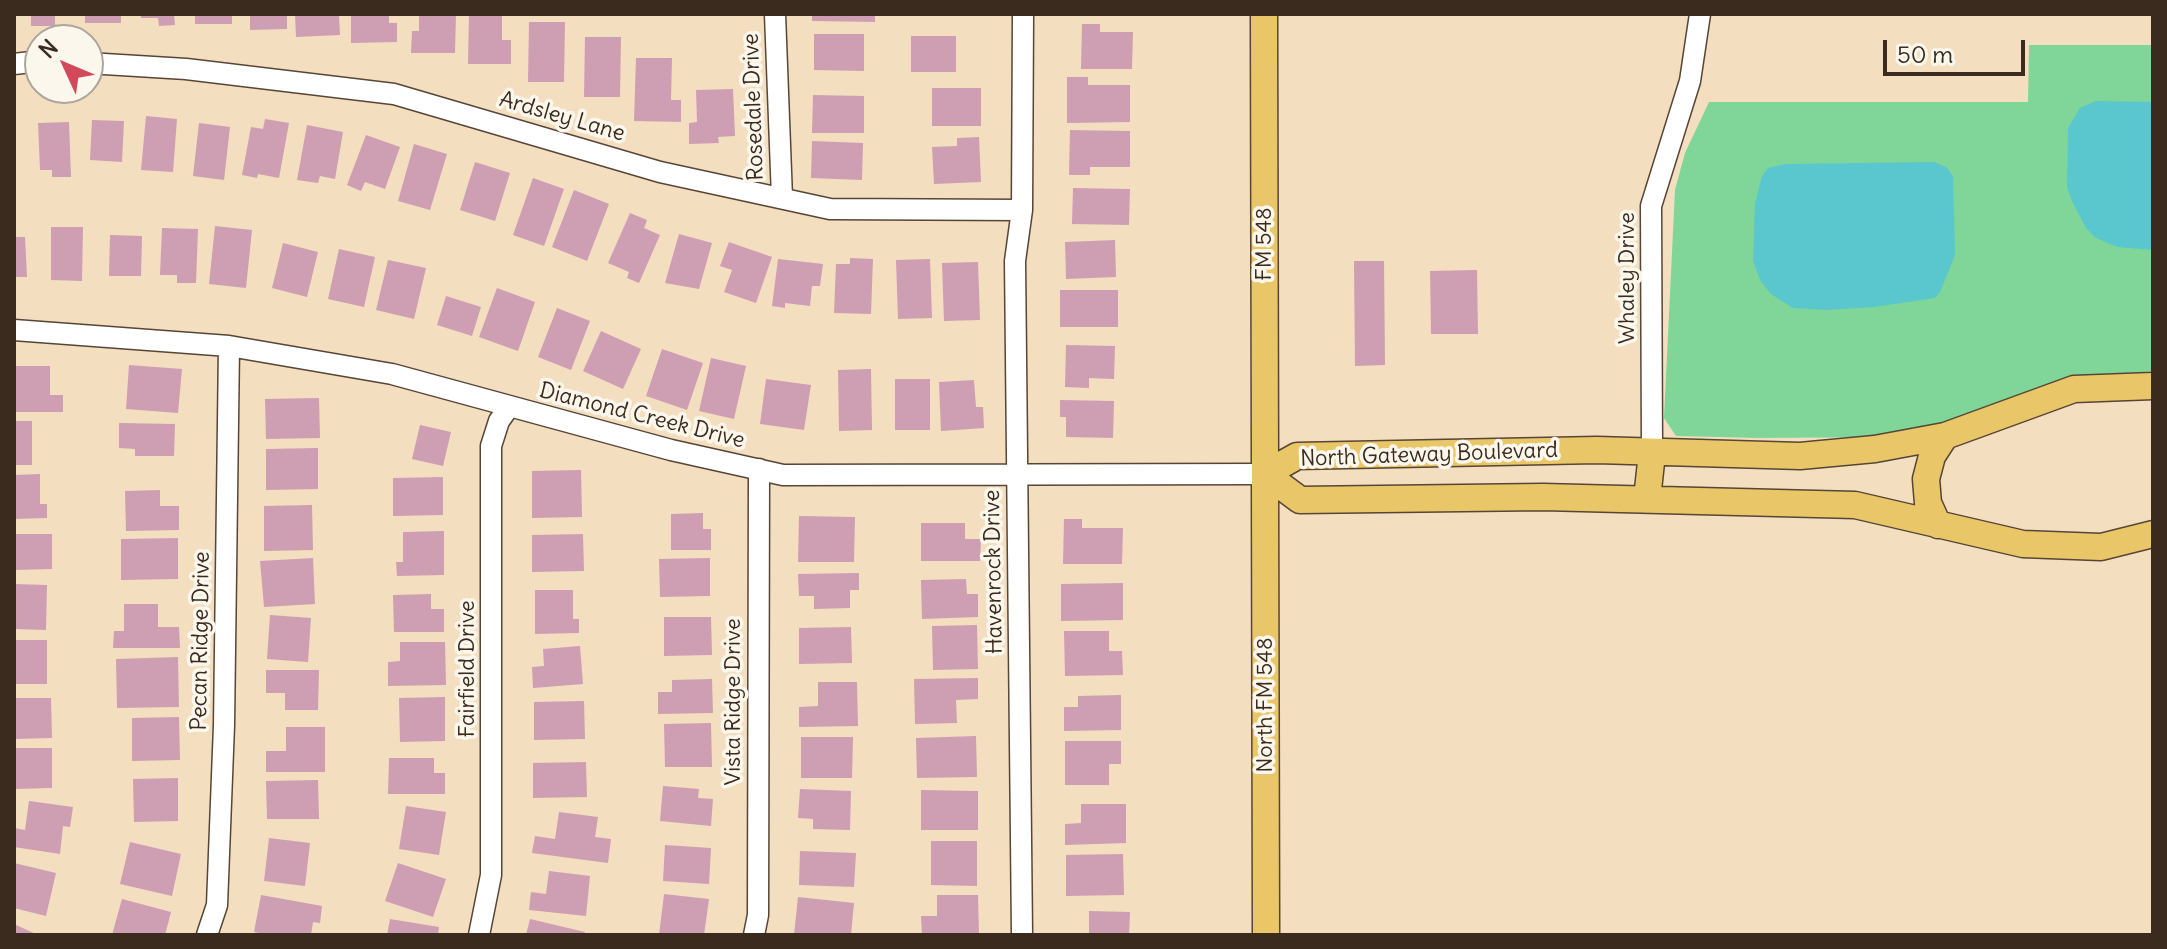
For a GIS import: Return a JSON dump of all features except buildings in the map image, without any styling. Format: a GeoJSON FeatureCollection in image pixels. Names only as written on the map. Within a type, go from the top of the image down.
{"type":"FeatureCollection","features":[{"type":"Feature","properties":{"kind":"main road","name":"FM 548"},"geometry":{"type":"LineString","coordinates":[[1264,14],[1265,474]]}},
{"type":"Feature","properties":{"kind":"main road","name":"North Gateway Boulevard"},"geometry":{"type":"LineString","coordinates":[[2153,386],[2074,389],[1945,436],[1875,449],[1800,456],[1597,450],[1297,456],[1265,474],[1300,500],[1543,497],[1855,505],[2023,544],[2101,547],[2153,534]]}},
{"type":"Feature","properties":{"kind":"main road"},"geometry":{"type":"LineString","coordinates":[[1938,525],[1928,503],[1926,479],[1932,456],[1945,436]]}},
{"type":"Feature","properties":{"kind":"main road"},"geometry":{"type":"LineString","coordinates":[[1647,499],[1652,453]]}},
{"type":"Feature","properties":{"kind":"main road","name":"North FM 548"},"geometry":{"type":"LineString","coordinates":[[1265,474],[1266,935]]}},
{"type":"Feature","properties":{"kind":"street","name":"Rosedale Drive"},"geometry":{"type":"LineString","coordinates":[[775,14],[782,198]]}},
{"type":"Feature","properties":{"kind":"street","name":"Havenrock Drive"},"geometry":{"type":"LineString","coordinates":[[1022,935],[1015,261],[1022,210],[1023,14]]}},
{"type":"Feature","properties":{"kind":"street","name":"Whaley Drive"},"geometry":{"type":"LineString","coordinates":[[1652,453],[1651,206],[1690,81],[1700,14]]}},
{"type":"Feature","properties":{"kind":"street","name":"Ardsley Lane"},"geometry":{"type":"LineString","coordinates":[[104,64],[186,69],[394,94],[660,172],[830,209],[1022,210]]}},
{"type":"Feature","properties":{"kind":"street","name":"Diamond Creek Drive"},"geometry":{"type":"LineString","coordinates":[[14,330],[229,346],[392,374],[671,450],[783,475],[1265,474]]}},
{"type":"Feature","properties":{"kind":"street","name":"Pecan Ridge Drive"},"geometry":{"type":"LineString","coordinates":[[207,935],[217,905],[224,725],[229,346]]}},
{"type":"Feature","properties":{"kind":"street","name":"Fairfield Drive"},"geometry":{"type":"LineString","coordinates":[[479,935],[491,875],[491,446],[499,421],[509,407]]}},
{"type":"Feature","properties":{"kind":"street","name":"Vista Ridge Drive"},"geometry":{"type":"LineString","coordinates":[[754,935],[758,915],[759,469]]}},
{"type":"Feature","properties":{"kind":"green space"},"geometry":{"type":"Polygon","coordinates":[[[2029,45],[2153,45],[2153,371],[2088,379],[1953,423],[1896,437],[1676,436],[1664,418],[1675,190],[1685,153],[1709,102],[2028,102],[2029,45]]]}},
{"type":"Feature","properties":{"kind":"water"},"geometry":{"type":"Polygon","coordinates":[[[2096,101],[2153,102],[2153,250],[2117,247],[2096,238],[2086,228],[2072,201],[2067,187],[2068,128],[2080,108],[2096,101]]]}},
{"type":"Feature","properties":{"kind":"water"},"geometry":{"type":"Polygon","coordinates":[[[1934,162],[1946,167],[1953,176],[1955,255],[1935,298],[1874,307],[1826,310],[1793,308],[1771,294],[1760,280],[1753,261],[1755,203],[1762,176],[1768,168],[1786,164],[1934,162]]]}}]}
